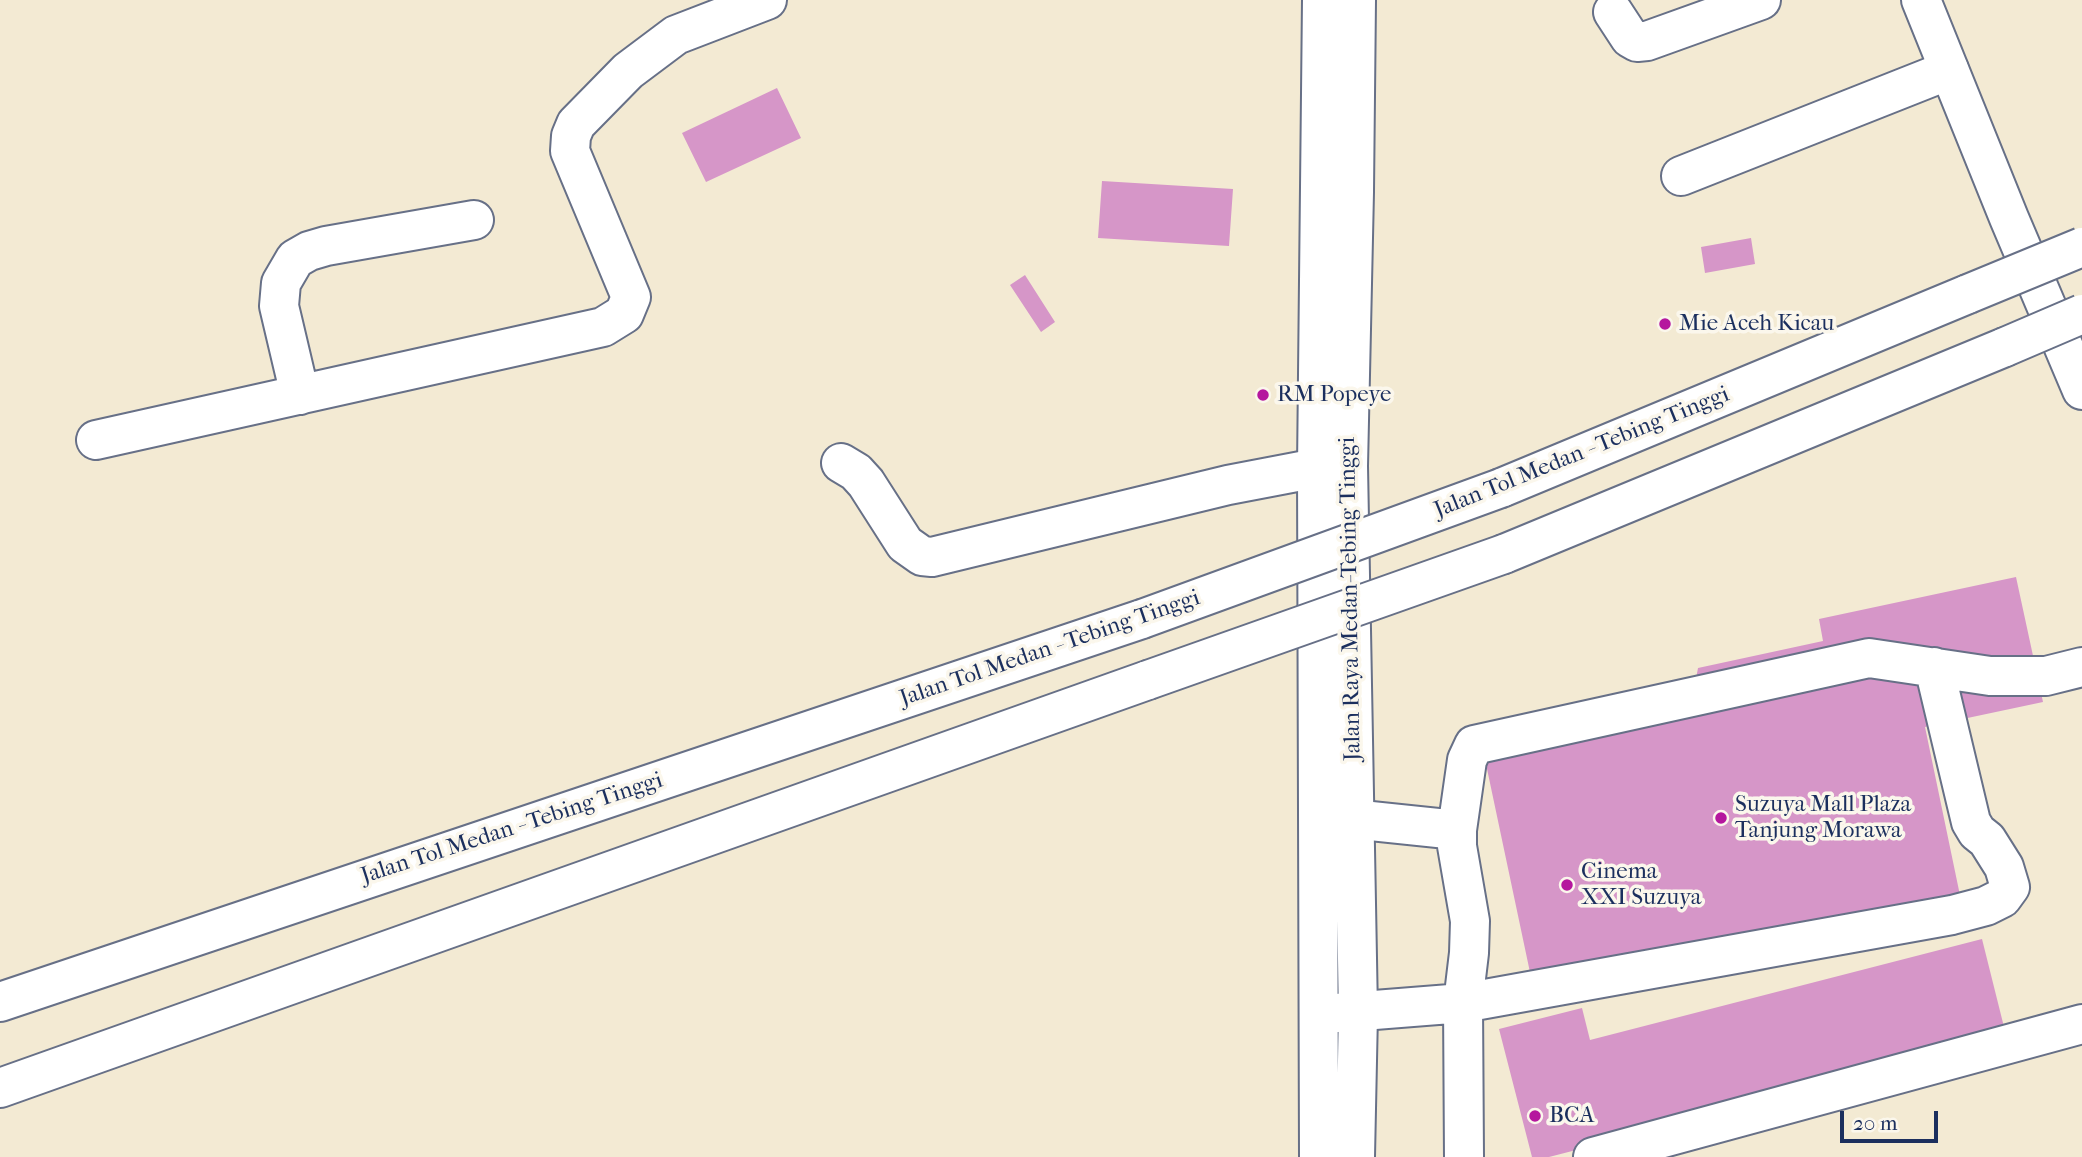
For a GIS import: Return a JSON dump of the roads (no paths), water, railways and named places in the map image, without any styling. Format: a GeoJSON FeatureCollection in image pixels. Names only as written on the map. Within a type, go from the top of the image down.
{"type":"FeatureCollection","features":[{"type":"Feature","properties":{"kind":"main road"},"geometry":{"type":"LineString","coordinates":[[96,440],[603,327],[624,314],[631,297],[570,150],[571,136],[576,124],[628,71],[676,35],[767,0]]}},
{"type":"Feature","properties":{"kind":"main road","name":"Jalan Raya Medan-Tebing Tinggi"},"geometry":{"type":"LineString","coordinates":[[1322,0],[1317,468],[1336,817],[1358,1013],[1355,1157]]}},
{"type":"Feature","properties":{"kind":"main road","name":"Jalan Raya Medan-Tebing Tinggi"},"geometry":{"type":"LineString","coordinates":[[1320,1157],[1319,1014],[1336,817],[1348,466],[1356,0]]}},
{"type":"Feature","properties":{"kind":"main road"},"geometry":{"type":"LineString","coordinates":[[1613,12],[1630,38],[1637,42],[1647,41],[1761,0]]}},
{"type":"Feature","properties":{"kind":"main road"},"geometry":{"type":"LineString","coordinates":[[1921,0],[2082,390]]}},
{"type":"Feature","properties":{"kind":"main road"},"geometry":{"type":"LineString","coordinates":[[1681,176],[1949,70]]}},
{"type":"Feature","properties":{"kind":"main road"},"geometry":{"type":"LineString","coordinates":[[300,395],[279,306],[281,283],[295,259],[326,246],[474,220]]}},
{"type":"Feature","properties":{"kind":"main road","name":"Jalan Tol Medan - Tebing Tinggi"},"geometry":{"type":"LineString","coordinates":[[0,1002],[1142,620],[1501,488],[2082,247]]}},
{"type":"Feature","properties":{"kind":"main road"},"geometry":{"type":"LineString","coordinates":[[0,1088],[1504,554],[2082,314]]}},
{"type":"Feature","properties":{"kind":"main road"},"geometry":{"type":"LineString","coordinates":[[841,463],[856,472],[866,483],[905,544],[922,556],[932,557],[1228,485],[1317,468]]}},
{"type":"Feature","properties":{"kind":"main road"},"geometry":{"type":"LineString","coordinates":[[1464,1157],[1463,1003],[1470,921],[1457,846],[1457,830],[1467,760],[1478,743],[1869,658],[1990,676],[2046,676],[2082,667]]}},
{"type":"Feature","properties":{"kind":"main road"},"geometry":{"type":"LineString","coordinates":[[1319,1014],[1463,1003],[1952,915],[1986,906],[2002,898],[2010,887],[2004,867],[1971,821],[1934,667]]}},
{"type":"Feature","properties":{"kind":"main road"},"geometry":{"type":"LineString","coordinates":[[1336,817],[1457,830]]}},
{"type":"Feature","properties":{"kind":"main road"},"geometry":{"type":"LineString","coordinates":[[1592,1157],[2082,1024]]}},
{"type":"Feature","properties":{"kind":"place","name":"Mie Aceh Kicau"},"geometry":{"type":"Point","coordinates":[1665,324]}},
{"type":"Feature","properties":{"kind":"place","name":"RM Popeye"},"geometry":{"type":"Point","coordinates":[1263,395]}},
{"type":"Feature","properties":{"kind":"place","name":"Suzuya Mall Plaza Tanjung Morawa"},"geometry":{"type":"Point","coordinates":[1721,818]}},
{"type":"Feature","properties":{"kind":"place","name":"Cinema XXI Suzuya"},"geometry":{"type":"Point","coordinates":[1567,885]}},
{"type":"Feature","properties":{"kind":"place","name":"BCA"},"geometry":{"type":"Point","coordinates":[1535,1116]}}]}
